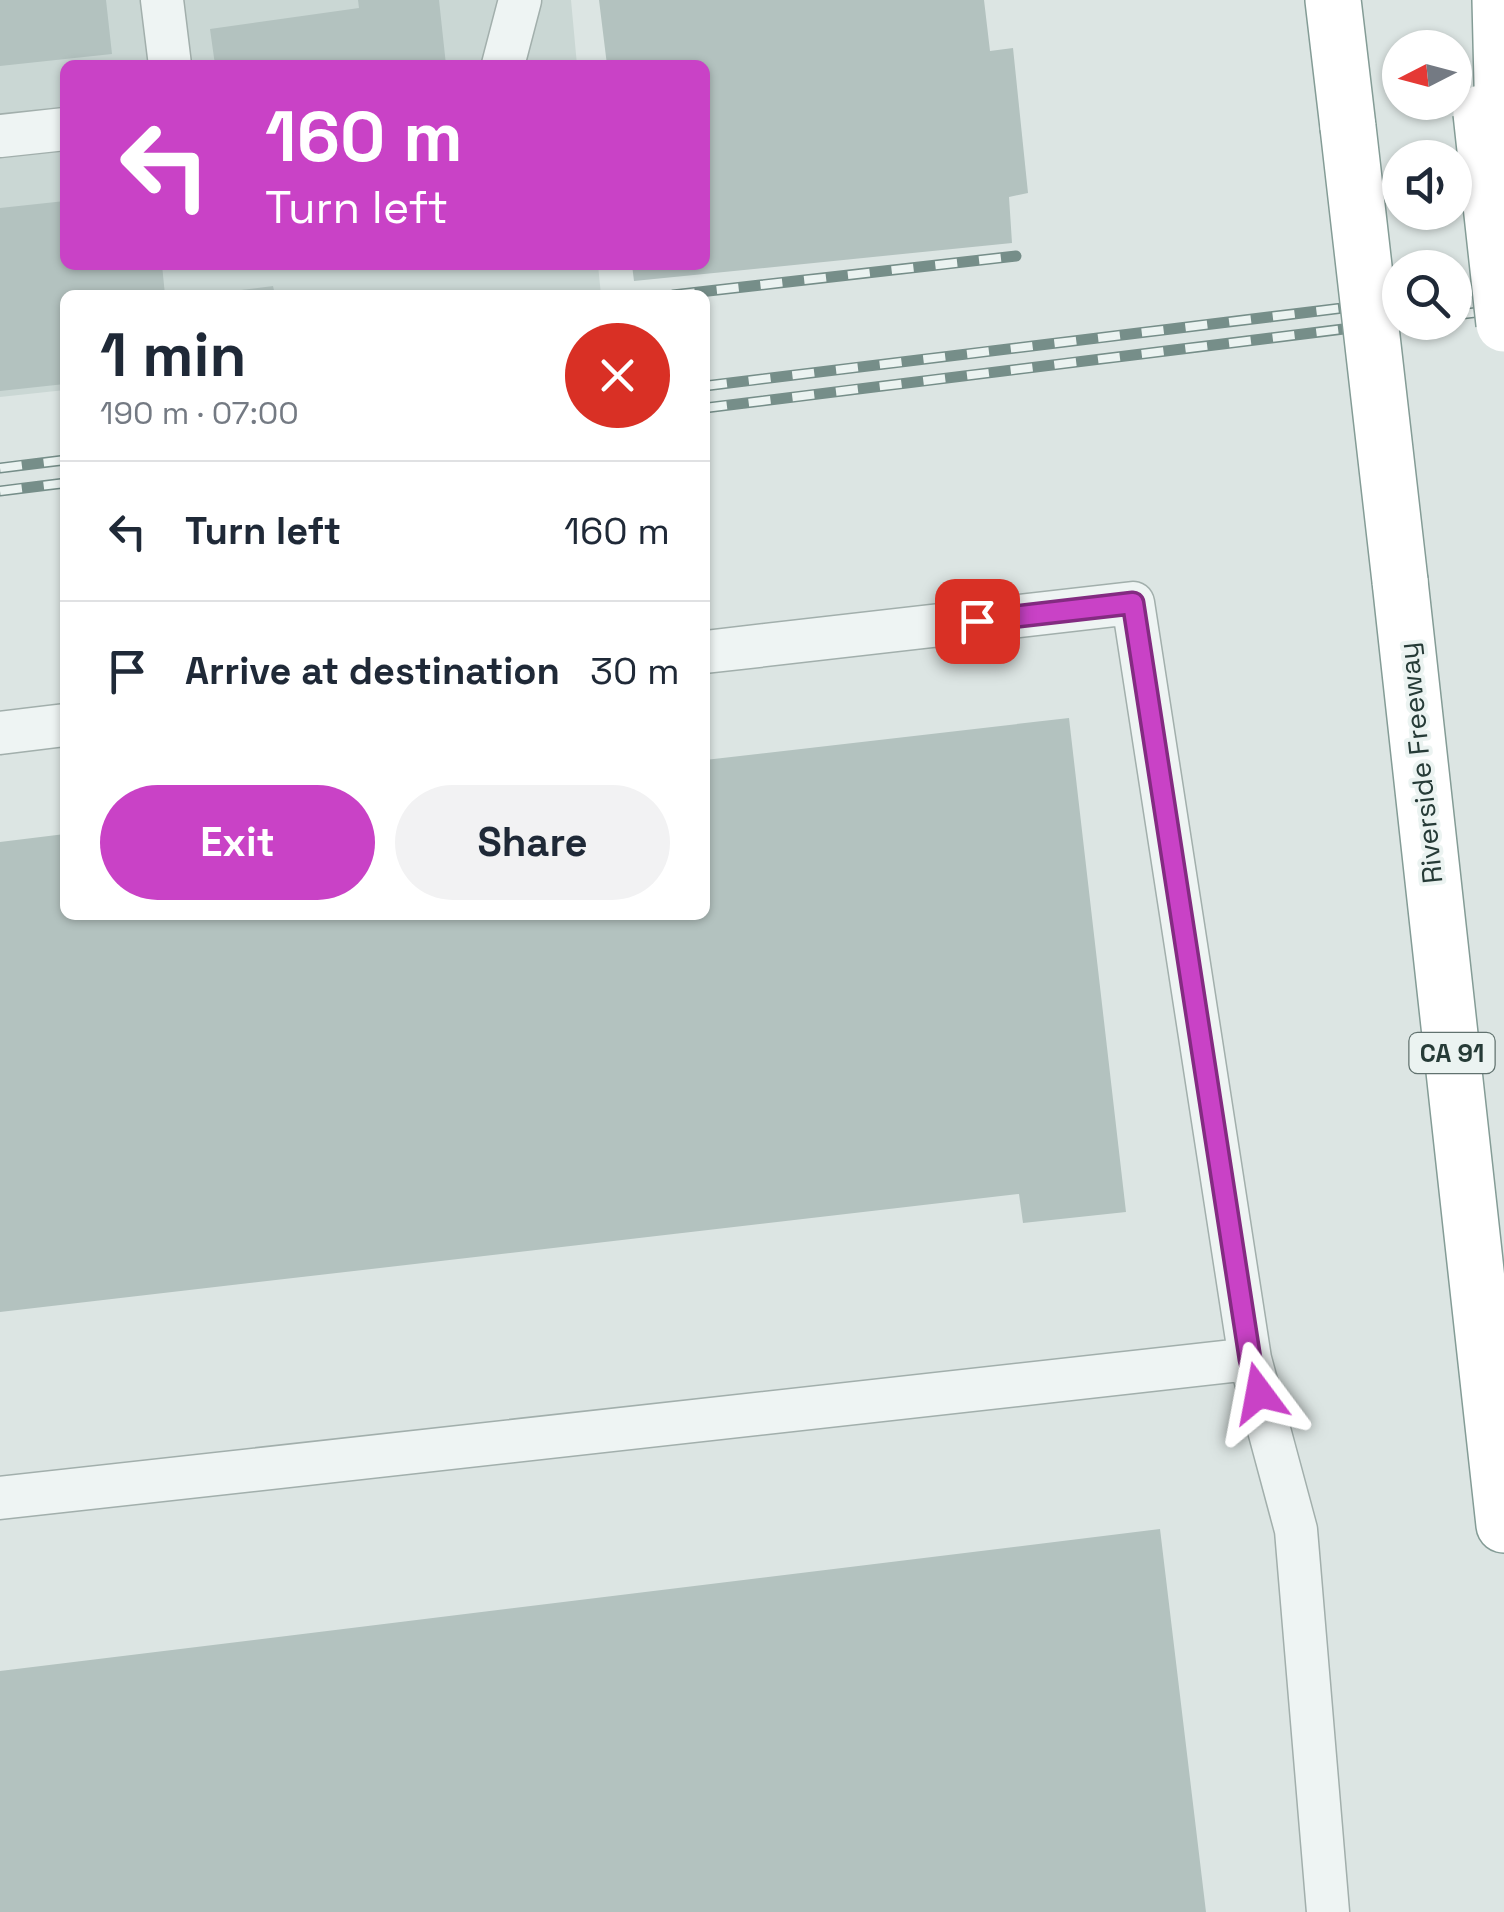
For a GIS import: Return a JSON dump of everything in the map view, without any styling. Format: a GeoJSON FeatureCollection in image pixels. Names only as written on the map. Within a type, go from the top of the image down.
{"type":"FeatureCollection","features":[{"type":"Feature","properties":{"kind":"highway","name":"Riverside Freeway"},"geometry":{"type":"LineString","coordinates":[[1333,0],[1504,1525]]}},
{"type":"Feature","properties":{"kind":"highway"},"geometry":{"type":"LineString","coordinates":[[1468,0],[1504,166]]}},
{"type":"Feature","properties":{"kind":"highway"},"geometry":{"type":"LineString","coordinates":[[1500,0],[1491,111],[1504,324]]}},
{"type":"Feature","properties":{"kind":"street"},"geometry":{"type":"LineString","coordinates":[[162,0],[169,60]]}},
{"type":"Feature","properties":{"kind":"street"},"geometry":{"type":"LineString","coordinates":[[504,60],[520,0]]}},
{"type":"Feature","properties":{"kind":"street"},"geometry":{"type":"LineString","coordinates":[[0,136],[60,130]]}},
{"type":"Feature","properties":{"kind":"street"},"geometry":{"type":"LineString","coordinates":[[710,651],[1133,603],[1250,1359],[1296,1530],[1328,1912]]}},
{"type":"Feature","properties":{"kind":"street"},"geometry":{"type":"LineString","coordinates":[[0,733],[60,727]]}},
{"type":"Feature","properties":{"kind":"street"},"geometry":{"type":"LineString","coordinates":[[0,1498],[1250,1359]]}},
{"type":"Feature","properties":{"kind":"shaded area"},"geometry":{"type":"Polygon","coordinates":[[[0,0],[571,0],[577,60],[60,60],[60,270],[598,270],[600,290],[60,290],[60,391],[0,397],[0,0]]]}},
{"type":"Feature","properties":{"kind":"building"},"geometry":{"type":"Polygon","coordinates":[[[0,0],[106,0],[112,54],[0,66],[0,0]]]}},
{"type":"Feature","properties":{"kind":"building"},"geometry":{"type":"Polygon","coordinates":[[[358,0],[439,0],[445,60],[214,60],[210,29],[359,8],[358,0]]]}},
{"type":"Feature","properties":{"kind":"building"},"geometry":{"type":"Polygon","coordinates":[[[599,0],[984,0],[990,51],[1013,48],[1028,193],[1009,197],[1012,243],[634,281],[633,270],[710,270],[710,60],[606,60],[599,0]]]}},
{"type":"Feature","properties":{"kind":"building"},"geometry":{"type":"Polygon","coordinates":[[[60,202],[60,270],[162,270],[164,290],[60,290],[60,385],[0,391],[0,208],[60,202]]]}},
{"type":"Feature","properties":{"kind":"building"},"geometry":{"type":"Polygon","coordinates":[[[273,286],[274,290],[241,290],[273,286]]]}},
{"type":"Feature","properties":{"kind":"building"},"geometry":{"type":"Polygon","coordinates":[[[1069,718],[1126,1212],[1023,1223],[1019,1194],[0,1312],[0,842],[60,835],[60,920],[710,920],[710,759],[1069,718]]]}},
{"type":"Feature","properties":{"kind":"building"},"geometry":{"type":"Polygon","coordinates":[[[1160,1529],[1206,1912],[0,1912],[0,1671],[1160,1529]]]}},
{"type":"Feature","properties":{"kind":"railway"},"geometry":{"type":"LineString","coordinates":[[710,291],[1016,256]]}},
{"type":"Feature","properties":{"kind":"railway"},"geometry":{"type":"LineString","coordinates":[[1472,292],[1504,288]]}},
{"type":"Feature","properties":{"kind":"railway"},"geometry":{"type":"LineString","coordinates":[[710,385],[1382,303]]}},
{"type":"Feature","properties":{"kind":"railway"},"geometry":{"type":"LineString","coordinates":[[1472,313],[1504,309]]}},
{"type":"Feature","properties":{"kind":"railway"},"geometry":{"type":"LineString","coordinates":[[710,407],[1382,324]]}},
{"type":"Feature","properties":{"kind":"railway"},"geometry":{"type":"LineString","coordinates":[[0,468],[60,461]]}},
{"type":"Feature","properties":{"kind":"railway"},"geometry":{"type":"LineString","coordinates":[[0,491],[60,484]]}},
{"type":"Feature","properties":{"kind":"route"},"geometry":{"type":"LineString","coordinates":[[977,621],[1133,603],[1250,1359],[1259,1393]]}}]}
